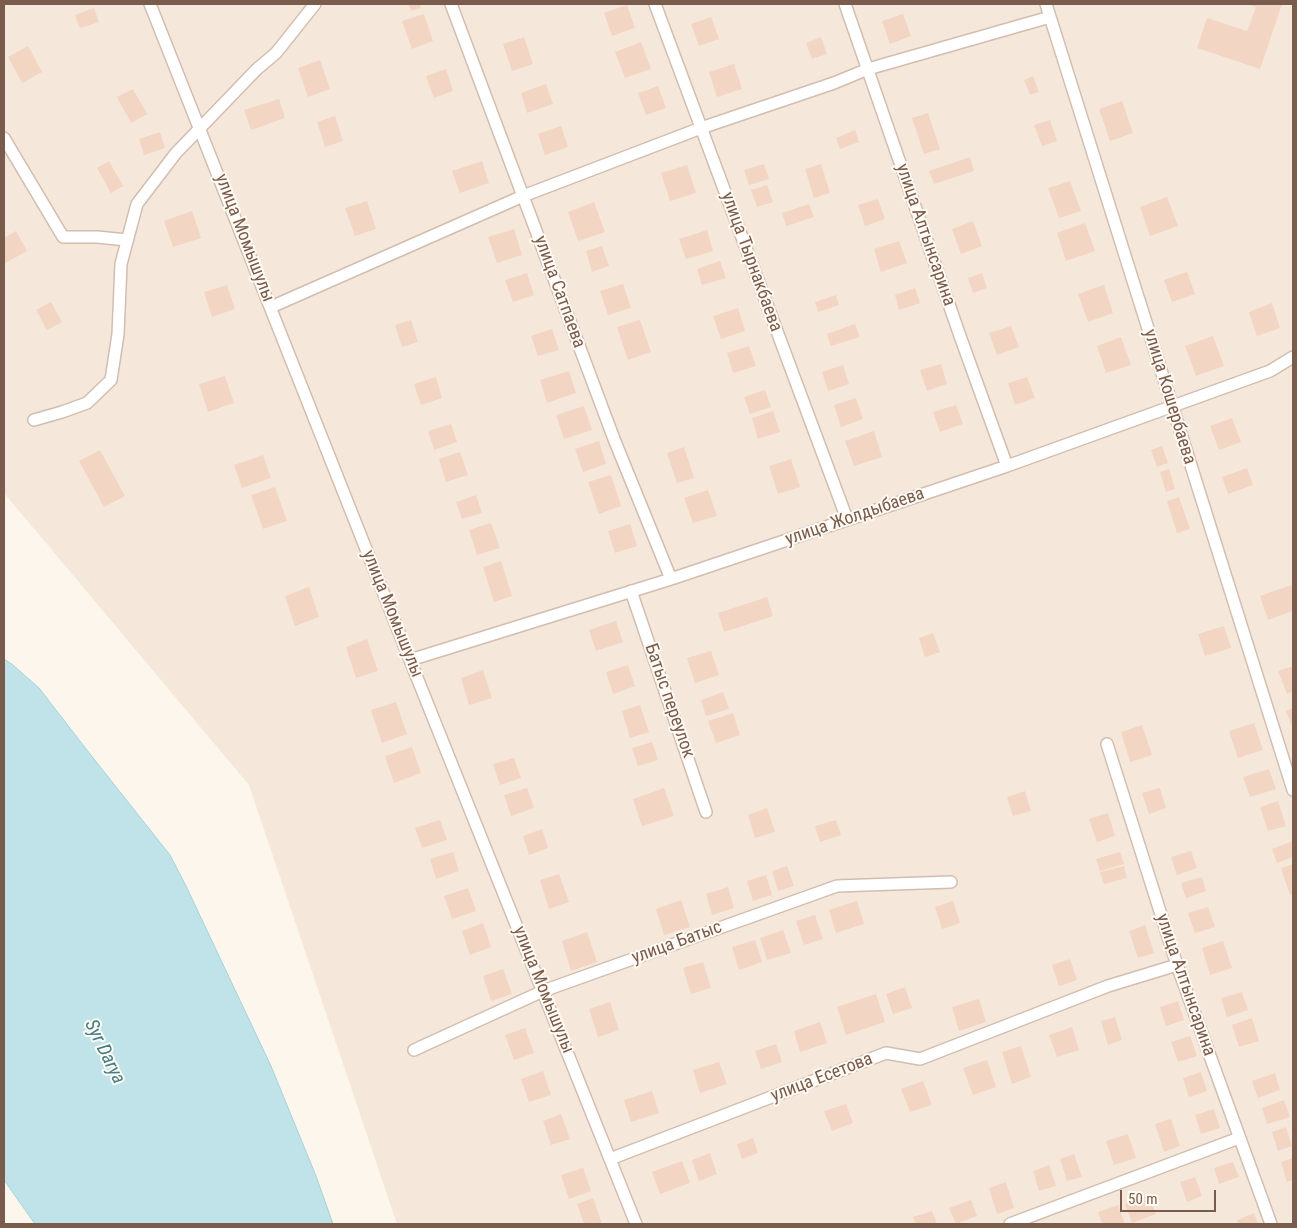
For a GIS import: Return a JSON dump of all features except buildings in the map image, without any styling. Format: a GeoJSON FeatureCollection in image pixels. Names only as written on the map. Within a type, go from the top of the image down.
{"type":"FeatureCollection","features":[{"type":"Feature","properties":{"kind":"street","name":"улица Момышулы"},"geometry":{"type":"LineString","coordinates":[[150,4],[636,1224]]}},
{"type":"Feature","properties":{"kind":"street"},"geometry":{"type":"LineString","coordinates":[[34,420],[62,412],[86,402],[111,380],[118,334],[121,264],[137,204],[176,153],[257,69],[276,53],[316,4]]}},
{"type":"Feature","properties":{"kind":"street","name":"улица Сатпаева"},"geometry":{"type":"LineString","coordinates":[[451,4],[614,440],[671,579]]}},
{"type":"Feature","properties":{"kind":"street","name":"улица Тырнакбаева"},"geometry":{"type":"LineString","coordinates":[[655,4],[847,519]]}},
{"type":"Feature","properties":{"kind":"street","name":"улица Алтынсарина"},"geometry":{"type":"LineString","coordinates":[[845,4],[1007,466]]}},
{"type":"Feature","properties":{"kind":"street","name":"улица Кошербаева"},"geometry":{"type":"LineString","coordinates":[[1046,4],[1293,790]]}},
{"type":"Feature","properties":{"kind":"street"},"geometry":{"type":"LineString","coordinates":[[271,307],[523,196],[701,128],[834,83],[868,69],[1050,17]]}},
{"type":"Feature","properties":{"kind":"street"},"geometry":{"type":"LineString","coordinates":[[4,138],[63,237],[97,237],[127,240]]}},
{"type":"Feature","properties":{"kind":"street","name":"улица Жолдыбаева"},"geometry":{"type":"LineString","coordinates":[[410,660],[671,579],[1007,466],[1270,371],[1293,357]]}},
{"type":"Feature","properties":{"kind":"street","name":"Батыс переулок"},"geometry":{"type":"LineString","coordinates":[[631,591],[706,812]]}},
{"type":"Feature","properties":{"kind":"street","name":"улица Алтынсарина"},"geometry":{"type":"LineString","coordinates":[[1107,744],[1177,965],[1271,1224]]}},
{"type":"Feature","properties":{"kind":"street","name":"улица Батыс"},"geometry":{"type":"LineString","coordinates":[[414,1050],[543,991],[837,886],[951,882]]}},
{"type":"Feature","properties":{"kind":"street","name":"улица Есетова"},"geometry":{"type":"LineString","coordinates":[[610,1159],[886,1053],[920,1059],[1108,986],[1177,965]]}},
{"type":"Feature","properties":{"kind":"street"},"geometry":{"type":"LineString","coordinates":[[1010,1224],[1239,1138]]}},
{"type":"Feature","properties":{"kind":"shaded area"},"geometry":{"type":"Polygon","coordinates":[[[4,4],[1293,4],[1293,1224],[397,1224],[249,785],[4,493],[4,4]]]}},
{"type":"Feature","properties":{"kind":"water","name":"Syr Darya"},"geometry":{"type":"Polygon","coordinates":[[[4,659],[39,688],[170,855],[271,1066],[316,1176],[333,1224],[35,1224],[4,1180],[4,659]]]}}]}
